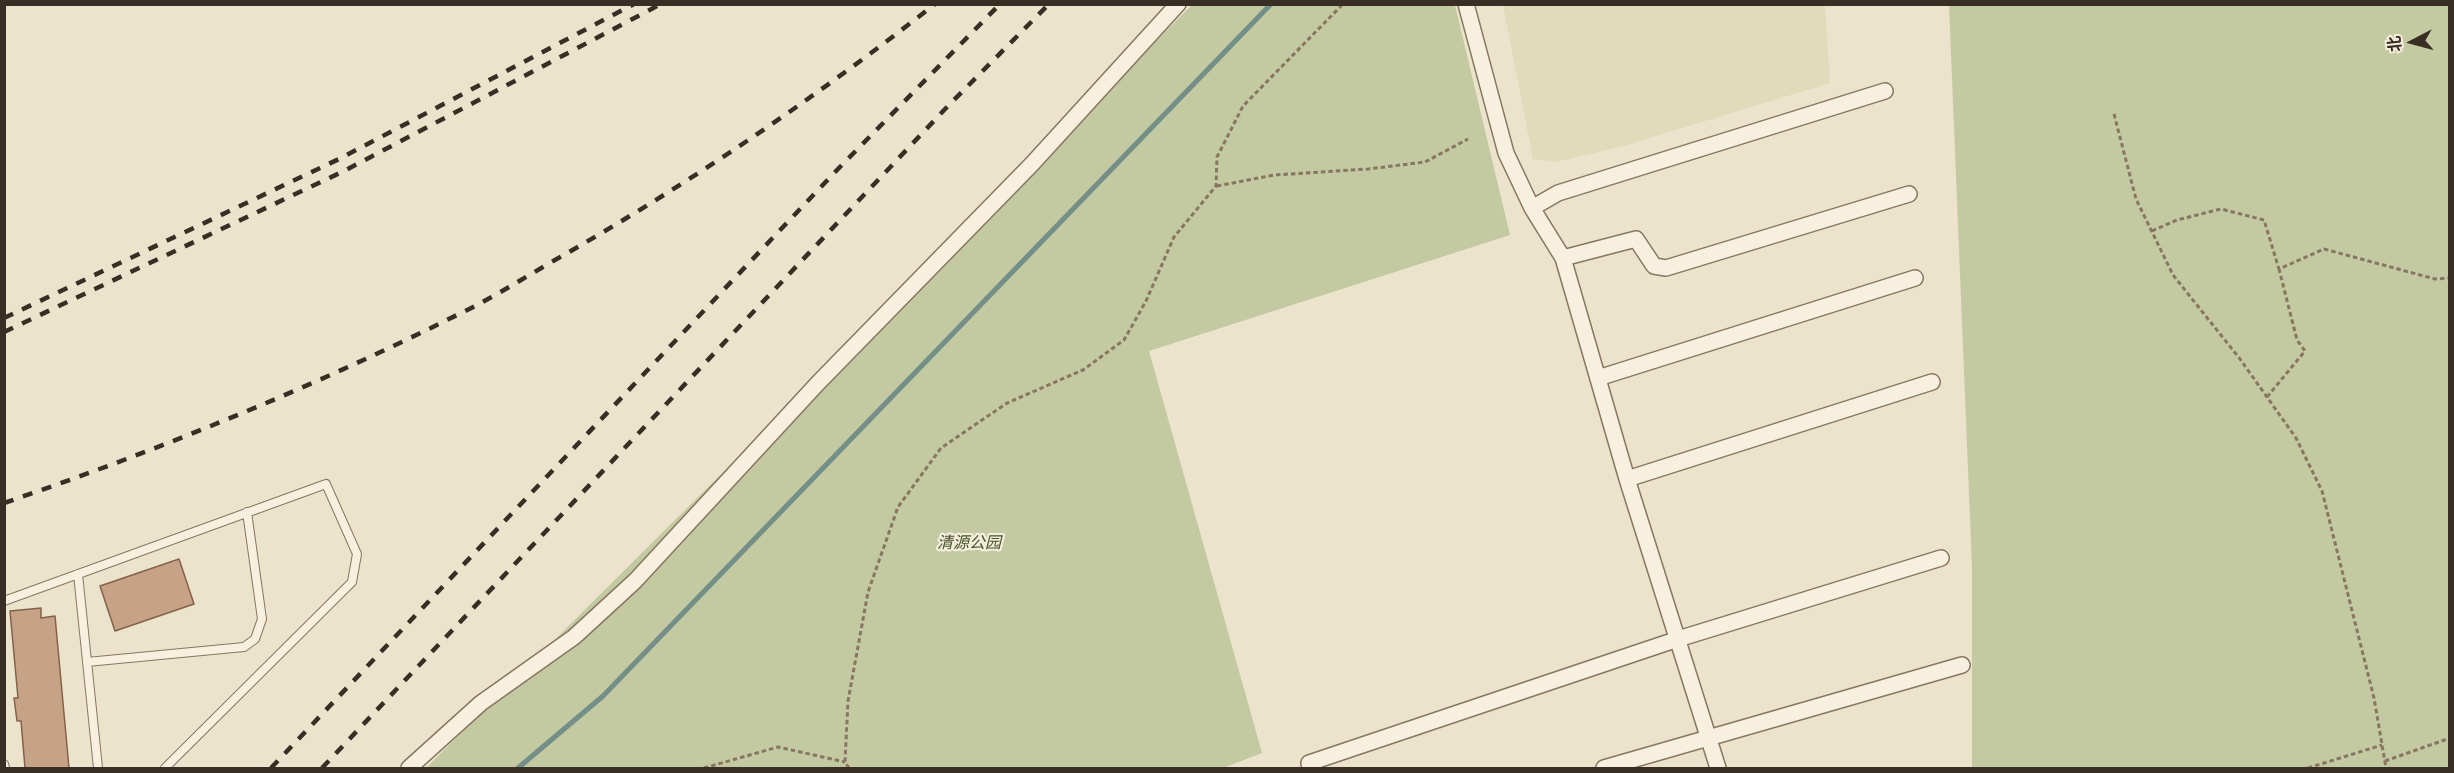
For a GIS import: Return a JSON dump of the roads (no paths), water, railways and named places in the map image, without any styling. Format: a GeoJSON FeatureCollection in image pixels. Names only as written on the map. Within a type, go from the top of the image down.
{"type":"FeatureCollection","features":[{"type":"Feature","properties":{"kind":"street"},"geometry":{"type":"LineString","coordinates":[[409,768],[482,703],[574,638],[634,581],[826,375],[1032,164],[1178,4]]}},
{"type":"Feature","properties":{"kind":"street"},"geometry":{"type":"LineString","coordinates":[[1466,4],[1506,153],[1532,208],[1563,258],[1627,479],[1718,768]]}},
{"type":"Feature","properties":{"kind":"street"},"geometry":{"type":"LineString","coordinates":[[1532,208],[1558,193],[1885,91]]}},
{"type":"Feature","properties":{"kind":"street"},"geometry":{"type":"LineString","coordinates":[[1563,258],[1636,239],[1654,266],[1666,268],[1909,194]]}},
{"type":"Feature","properties":{"kind":"street"},"geometry":{"type":"LineString","coordinates":[[1598,378],[1915,278]]}},
{"type":"Feature","properties":{"kind":"street"},"geometry":{"type":"LineString","coordinates":[[1627,479],[1932,382]]}},
{"type":"Feature","properties":{"kind":"street"},"geometry":{"type":"LineString","coordinates":[[1310,768],[1309,763],[1678,639],[1941,558]]}},
{"type":"Feature","properties":{"kind":"street"},"geometry":{"type":"LineString","coordinates":[[1604,768],[1962,665]]}},
{"type":"Feature","properties":{"kind":"lane"},"geometry":{"type":"LineString","coordinates":[[4,600],[326,484],[357,554],[352,582],[165,768]]}},
{"type":"Feature","properties":{"kind":"lane"},"geometry":{"type":"LineString","coordinates":[[87,662],[244,647],[255,639],[262,619],[248,512]]}},
{"type":"Feature","properties":{"kind":"lane"},"geometry":{"type":"LineString","coordinates":[[78,574],[98,768]]}},
{"type":"Feature","properties":{"kind":"lane"},"geometry":{"type":"LineString","coordinates":[[4,764],[5,768]]}},
{"type":"Feature","properties":{"kind":"waterway"},"geometry":{"type":"LineString","coordinates":[[518,768],[603,696],[1271,4]]}},
{"type":"Feature","properties":{"kind":"railway"},"geometry":{"type":"LineString","coordinates":[[4,318],[339,159],[634,4]]}},
{"type":"Feature","properties":{"kind":"railway"},"geometry":{"type":"LineString","coordinates":[[4,332],[344,171],[661,4]]}},
{"type":"Feature","properties":{"kind":"railway"},"geometry":{"type":"LineString","coordinates":[[4,503],[120,462],[290,393],[402,342],[482,302],[653,202],[749,140],[843,74],[935,4]]}},
{"type":"Feature","properties":{"kind":"railway"},"geometry":{"type":"LineString","coordinates":[[271,768],[837,170],[1000,4]]}},
{"type":"Feature","properties":{"kind":"railway"},"geometry":{"type":"LineString","coordinates":[[322,768],[948,106],[1049,4]]}},
{"type":"Feature","properties":{"kind":"park label","name":"清源公园"},"geometry":{"type":"Point","coordinates":[969,544]}}]}
